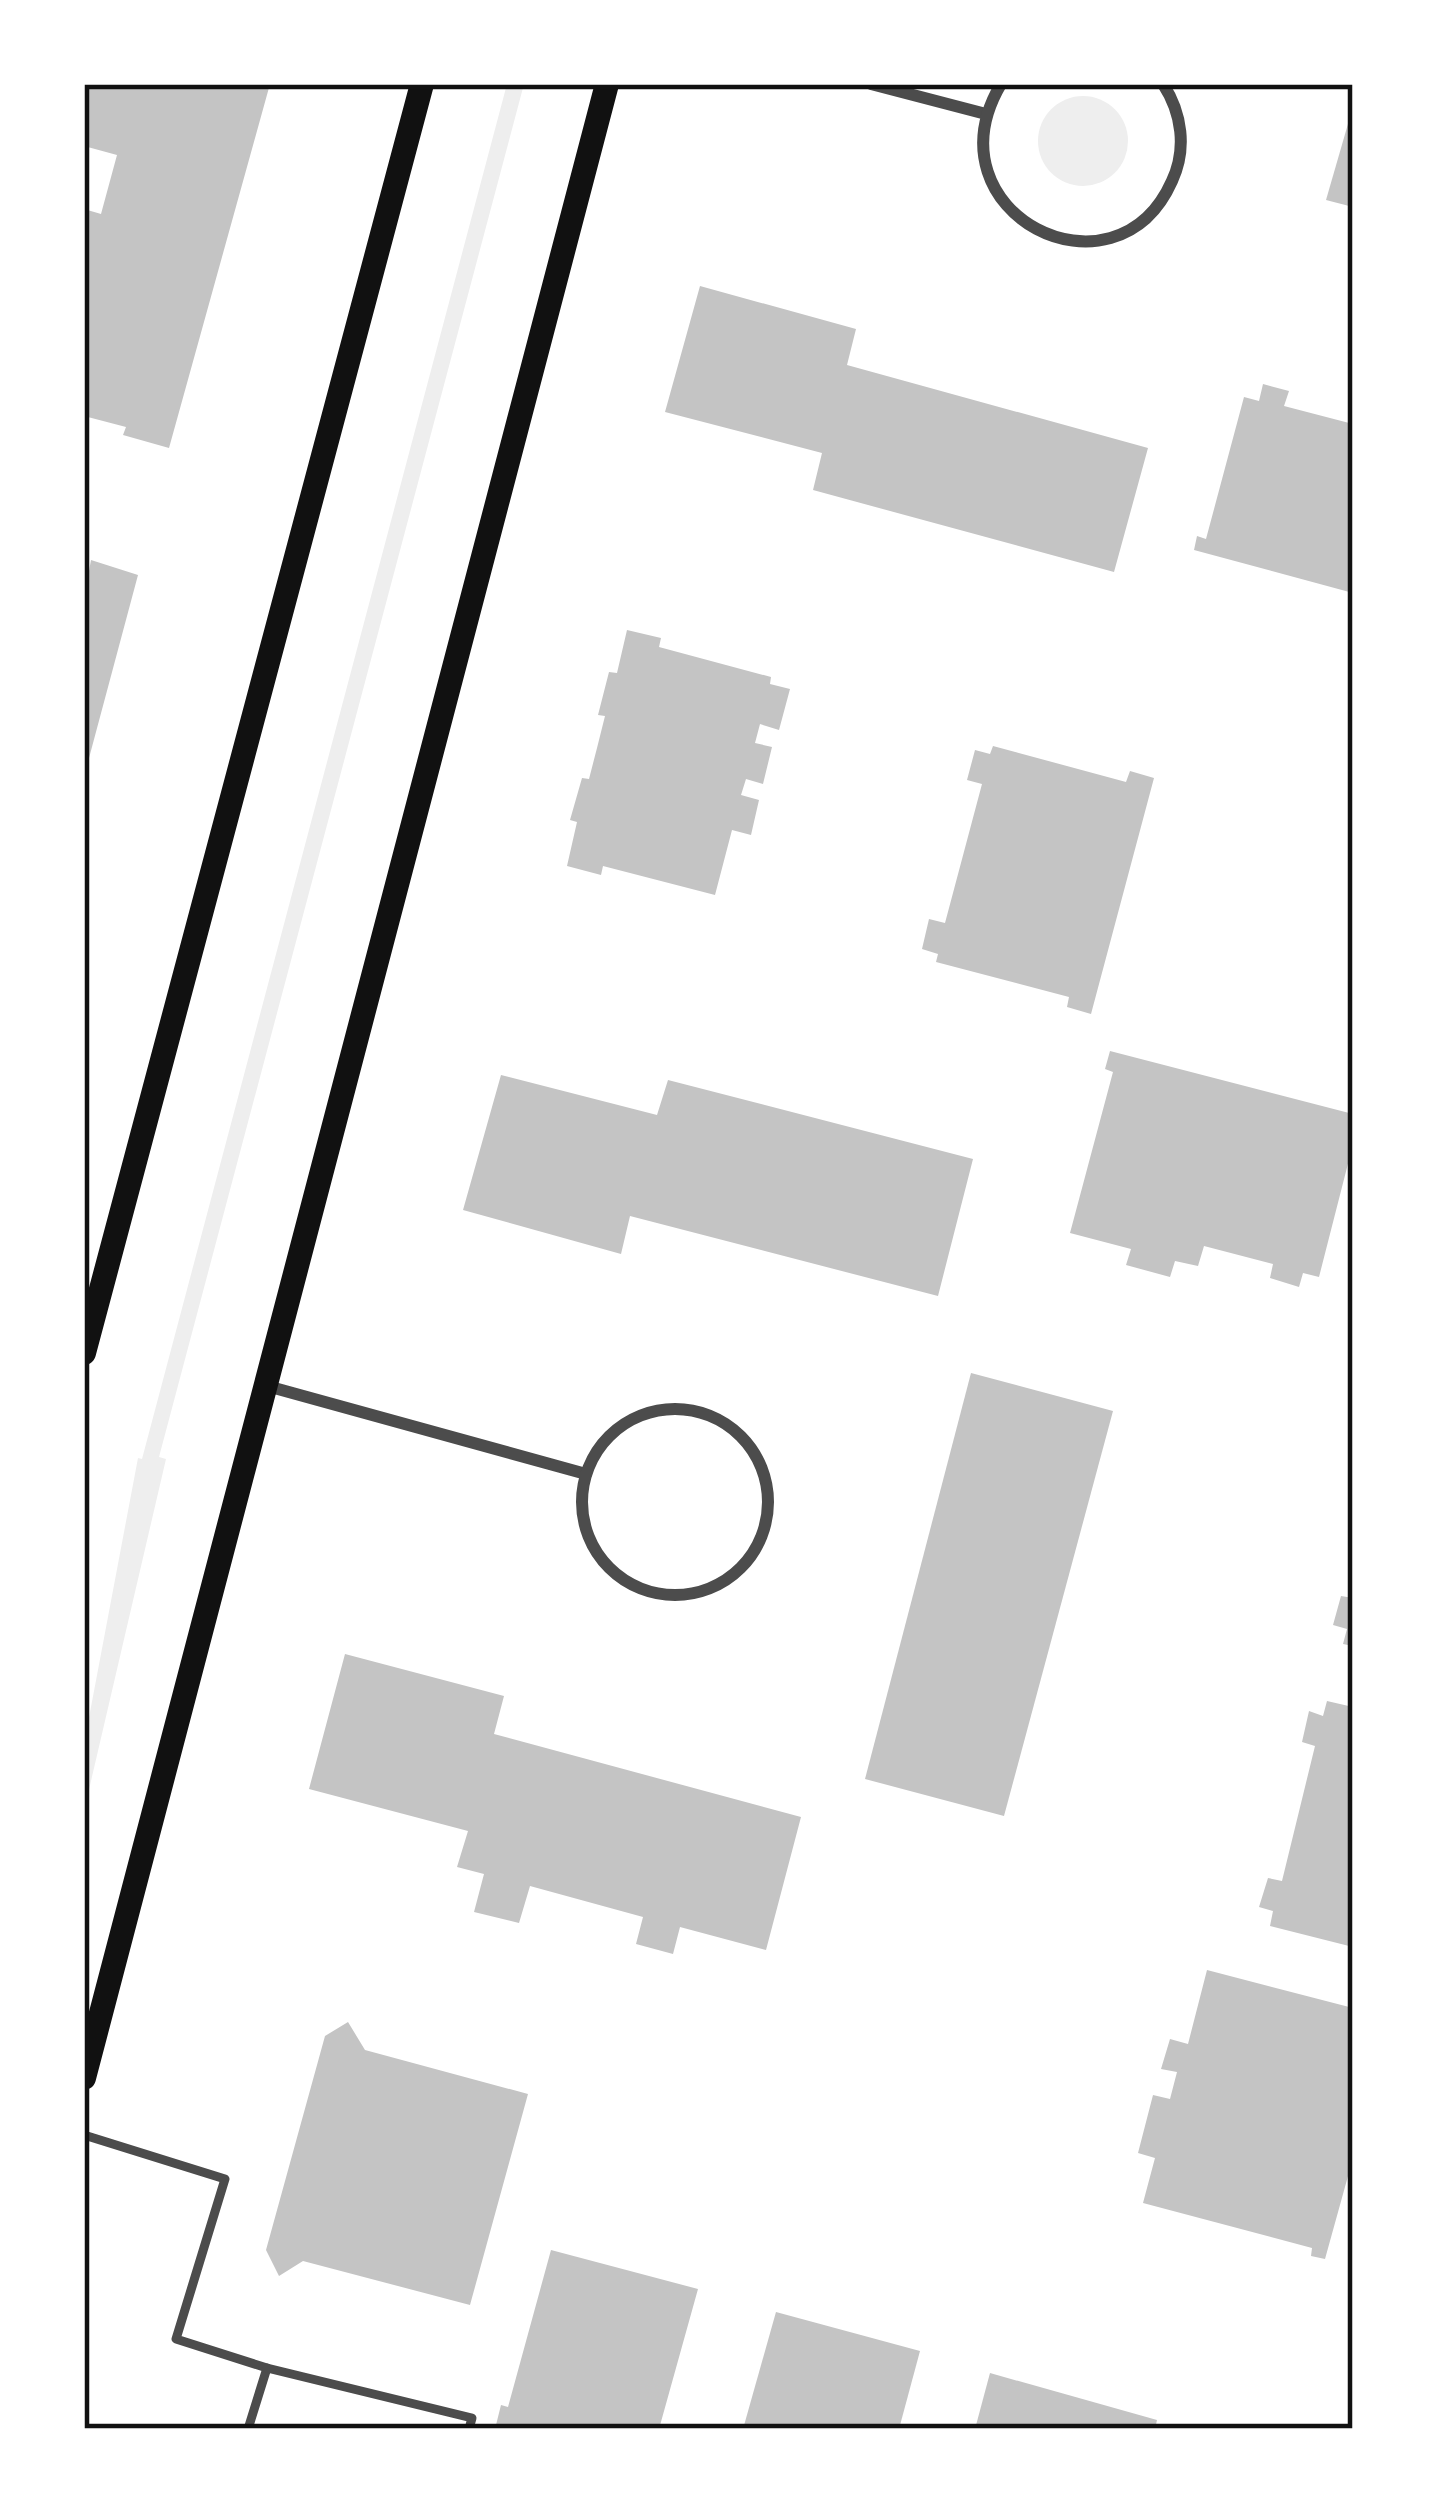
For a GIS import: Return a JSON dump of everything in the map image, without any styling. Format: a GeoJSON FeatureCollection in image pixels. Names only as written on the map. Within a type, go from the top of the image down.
{"type":"FeatureCollection","features":[{"type":"Feature","properties":{"kind":"main road"},"geometry":{"type":"LineString","coordinates":[[84,1353],[422,84]]}},
{"type":"Feature","properties":{"kind":"main road"},"geometry":{"type":"LineString","coordinates":[[84,2078],[607,84]]}},
{"type":"Feature","properties":{"kind":"street"},"geometry":{"type":"LineString","coordinates":[[871,84],[986,114]]}},
{"type":"Feature","properties":{"kind":"street"},"geometry":{"type":"LineString","coordinates":[[1001,84],[986,114],[982,151],[992,186],[1027,226],[1061,239],[1098,240],[1146,218],[1159,206],[1175,174],[1180,122],[1163,84]]}},
{"type":"Feature","properties":{"kind":"street"},"geometry":{"type":"LineString","coordinates":[[267,1386],[586,1474]]}},
{"type":"Feature","properties":{"kind":"street"},"geometry":{"type":"LineString","coordinates":[[660,1411],[693,1411],[738,1433],[758,1461],[768,1493],[765,1526],[740,1569],[712,1588],[680,1596],[647,1592],[618,1576],[596,1553],[582,1506],[586,1474],[603,1444],[628,1422],[660,1411]]}},
{"type":"Feature","properties":{"kind":"lane"},"geometry":{"type":"LineString","coordinates":[[84,2135],[225,2179],[176,2339],[267,2368],[472,2418],[470,2429]]}},
{"type":"Feature","properties":{"kind":"lane"},"geometry":{"type":"LineString","coordinates":[[248,2429],[267,2368]]}},
{"type":"Feature","properties":{"kind":"shaded area"},"geometry":{"type":"Polygon","coordinates":[[[507,84],[524,84],[159,1457],[166,1459],[84,1811],[84,1744],[138,1458],[142,1459],[507,84]]]}},
{"type":"Feature","properties":{"kind":"shaded area"},"geometry":{"type":"Polygon","coordinates":[[[1083,96],[1100,99],[1115,109],[1125,124],[1125,158],[1115,173],[1100,183],[1083,186],[1066,183],[1051,173],[1041,158],[1038,141],[1041,124],[1051,109],[1066,99],[1083,96]]]}},
{"type":"Feature","properties":{"kind":"building"},"geometry":{"type":"Polygon","coordinates":[[[84,84],[270,84],[169,448],[123,435],[126,427],[84,416],[84,209],[101,214],[117,155],[84,146],[84,84]]]}},
{"type":"Feature","properties":{"kind":"building"},"geometry":{"type":"Polygon","coordinates":[[[1353,110],[1353,207],[1326,200],[1353,110]]]}},
{"type":"Feature","properties":{"kind":"building"},"geometry":{"type":"Polygon","coordinates":[[[700,286],[856,329],[847,365],[1148,448],[1114,572],[813,490],[822,453],[665,412],[700,286]]]}},
{"type":"Feature","properties":{"kind":"building"},"geometry":{"type":"Polygon","coordinates":[[[1263,384],[1289,391],[1284,406],[1353,424],[1353,593],[1194,550],[1197,536],[1206,539],[1244,397],[1259,401],[1263,384]]]}},
{"type":"Feature","properties":{"kind":"building"},"geometry":{"type":"Polygon","coordinates":[[[91,560],[138,575],[85,773],[84,570],[89,571],[91,560]]]}},
{"type":"Feature","properties":{"kind":"building"},"geometry":{"type":"Polygon","coordinates":[[[627,630],[661,638],[659,647],[771,677],[770,684],[790,689],[779,730],[760,724],[755,743],[772,747],[763,784],[746,779],[741,795],[759,800],[751,835],[732,830],[715,895],[603,866],[601,875],[567,866],[577,822],[570,820],[582,778],[589,779],[605,716],[598,715],[609,672],[617,673],[627,630]]]}},
{"type":"Feature","properties":{"kind":"building"},"geometry":{"type":"Polygon","coordinates":[[[993,746],[1126,782],[1130,771],[1154,778],[1091,1014],[1067,1007],[1069,997],[936,962],[938,954],[922,949],[929,919],[945,923],[982,784],[967,780],[975,750],[990,754],[993,746]]]}},
{"type":"Feature","properties":{"kind":"building"},"geometry":{"type":"Polygon","coordinates":[[[1110,1051],[1353,1114],[1353,1144],[1319,1277],[1303,1273],[1299,1287],[1270,1278],[1273,1264],[1204,1246],[1198,1266],[1175,1261],[1170,1277],[1126,1265],[1131,1249],[1070,1233],[1113,1072],[1105,1069],[1110,1051]]]}},
{"type":"Feature","properties":{"kind":"building"},"geometry":{"type":"Polygon","coordinates":[[[501,1075],[657,1115],[668,1080],[973,1159],[938,1296],[630,1216],[621,1254],[463,1210],[501,1075]]]}},
{"type":"Feature","properties":{"kind":"building"},"geometry":{"type":"Polygon","coordinates":[[[971,1373],[1113,1411],[1004,1816],[865,1779],[971,1373]]]}},
{"type":"Feature","properties":{"kind":"building"},"geometry":{"type":"Polygon","coordinates":[[[1341,1596],[1353,1598],[1353,1646],[1343,1644],[1347,1629],[1333,1625],[1341,1596]]]}},
{"type":"Feature","properties":{"kind":"building"},"geometry":{"type":"Polygon","coordinates":[[[345,1654],[504,1696],[494,1734],[801,1817],[766,1950],[680,1927],[673,1954],[636,1944],[643,1917],[530,1886],[519,1923],[474,1912],[484,1874],[457,1867],[468,1831],[309,1789],[345,1654]]]}},
{"type":"Feature","properties":{"kind":"building"},"geometry":{"type":"Polygon","coordinates":[[[1327,1701],[1353,1707],[1353,1947],[1270,1926],[1273,1911],[1259,1907],[1268,1878],[1282,1881],[1315,1746],[1302,1742],[1309,1711],[1323,1716],[1327,1701]]]}},
{"type":"Feature","properties":{"kind":"building"},"geometry":{"type":"Polygon","coordinates":[[[1207,1970],[1353,2008],[1353,2123],[1349,2133],[1353,2134],[1353,2158],[1325,2259],[1311,2256],[1312,2248],[1143,2203],[1155,2158],[1138,2153],[1153,2095],[1170,2099],[1177,2072],[1161,2069],[1170,2039],[1188,2044],[1207,1970]]]}},
{"type":"Feature","properties":{"kind":"building"},"geometry":{"type":"Polygon","coordinates":[[[348,2022],[365,2050],[528,2094],[470,2305],[303,2261],[279,2276],[266,2250],[325,2036],[348,2022]]]}},
{"type":"Feature","properties":{"kind":"building"},"geometry":{"type":"Polygon","coordinates":[[[551,2250],[698,2289],[659,2429],[495,2429],[501,2405],[508,2407],[551,2250]]]}},
{"type":"Feature","properties":{"kind":"building"},"geometry":{"type":"Polygon","coordinates":[[[776,2312],[920,2351],[899,2429],[743,2429],[776,2312]]]}},
{"type":"Feature","properties":{"kind":"building"},"geometry":{"type":"Polygon","coordinates":[[[990,2373],[1157,2420],[1155,2429],[975,2429],[990,2373]]]}}]}
